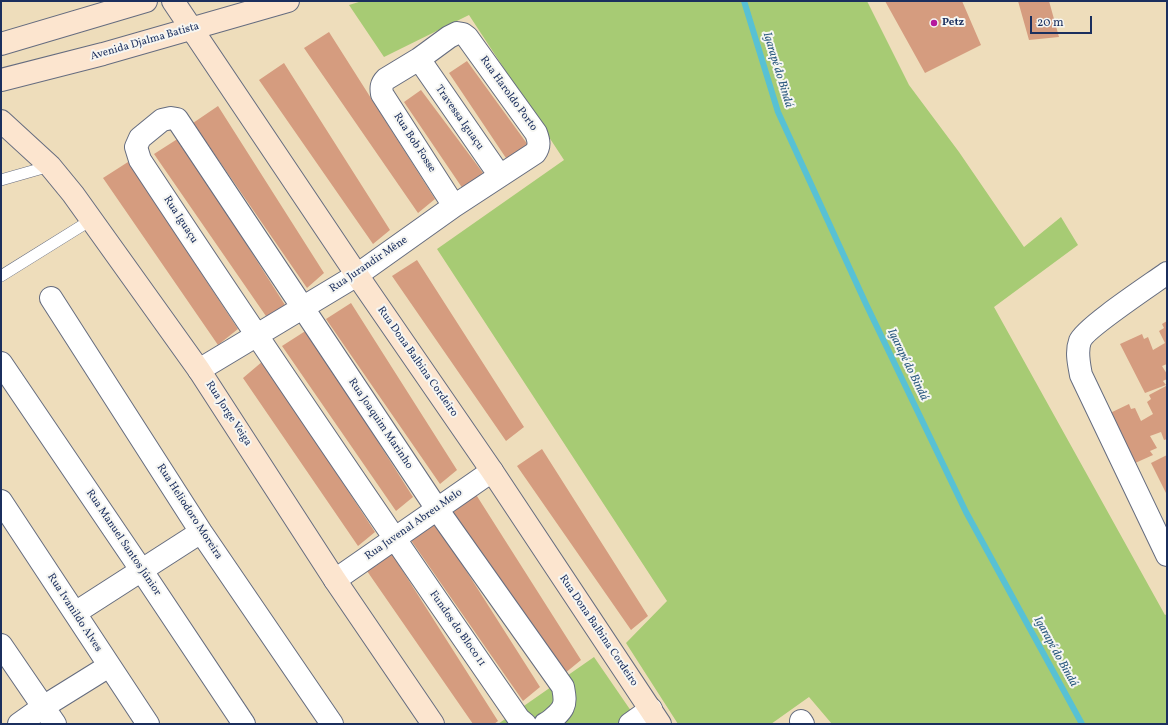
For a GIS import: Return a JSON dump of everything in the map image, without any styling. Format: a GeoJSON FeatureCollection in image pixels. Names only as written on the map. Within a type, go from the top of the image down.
{"type":"FeatureCollection","features":[{"type":"Feature","properties":{"kind":"street"},"geometry":{"type":"LineString","coordinates":[[1,44],[146,1]]}},
{"type":"Feature","properties":{"kind":"street","name":"Rua Dona Balbina Cordeiro"},"geometry":{"type":"LineString","coordinates":[[173,1],[357,275],[492,471],[655,717]]}},
{"type":"Feature","properties":{"kind":"street","name":"Avenida Djalma Batista"},"geometry":{"type":"LineString","coordinates":[[1,80],[288,1]]}},
{"type":"Feature","properties":{"kind":"street","name":"Rua Haroldo Porto"},"geometry":{"type":"LineString","coordinates":[[419,59],[457,33],[463,34],[467,37],[536,133],[539,141],[539,147],[535,153]]}},
{"type":"Feature","properties":{"kind":"street","name":"Rua Bob Fosse"},"geometry":{"type":"LineString","coordinates":[[419,59],[386,79],[382,84],[382,94],[454,206]]}},
{"type":"Feature","properties":{"kind":"street","name":"Travessa Iguaçu"},"geometry":{"type":"LineString","coordinates":[[419,59],[500,176]]}},
{"type":"Feature","properties":{"kind":"street","name":"Rua Iguaçu"},"geometry":{"type":"LineString","coordinates":[[177,119],[171,118],[162,120],[140,138],[136,147],[140,160],[395,539]]}},
{"type":"Feature","properties":{"kind":"street","name":"Rua Joaquim Marinho"},"geometry":{"type":"LineString","coordinates":[[177,119],[438,509],[563,687],[563,706],[549,722],[545,724]]}},
{"type":"Feature","properties":{"kind":"street","name":"Rua Jorge Veiga"},"geometry":{"type":"LineString","coordinates":[[1,121],[50,166],[91,220],[199,370],[335,580],[433,724]]}},
{"type":"Feature","properties":{"kind":"street","name":"Rua Jurandir Mêne"},"geometry":{"type":"LineString","coordinates":[[199,370],[357,275],[454,206],[535,153]]}},
{"type":"Feature","properties":{"kind":"street"},"geometry":{"type":"LineString","coordinates":[[1167,273],[1095,325],[1080,340],[1078,353],[1081,375],[1167,555]]}},
{"type":"Feature","properties":{"kind":"street","name":"Rua Heliodoro Moreira"},"geometry":{"type":"LineString","coordinates":[[51,298],[201,532],[332,724]]}},
{"type":"Feature","properties":{"kind":"street","name":"Rua Manuel Santos Júnior"},"geometry":{"type":"LineString","coordinates":[[1,363],[244,724]]}},
{"type":"Feature","properties":{"kind":"street","name":"Rua Juvenal Abreu Melo"},"geometry":{"type":"LineString","coordinates":[[335,580],[492,471]]}},
{"type":"Feature","properties":{"kind":"street","name":"Rua Ivanildo Alves"},"geometry":{"type":"LineString","coordinates":[[1,501],[148,724]]}},
{"type":"Feature","properties":{"kind":"street"},"geometry":{"type":"LineString","coordinates":[[75,614],[201,532]]}},
{"type":"Feature","properties":{"kind":"street","name":"Fundos do Bloco 11"},"geometry":{"type":"LineString","coordinates":[[395,539],[522,721]]}},
{"type":"Feature","properties":{"kind":"street"},"geometry":{"type":"LineString","coordinates":[[1,645],[49,716]]}},
{"type":"Feature","properties":{"kind":"street"},"geometry":{"type":"LineString","coordinates":[[19,724],[49,716],[109,666]]}},
{"type":"Feature","properties":{"kind":"street"},"geometry":{"type":"LineString","coordinates":[[630,724],[655,717]]}},
{"type":"Feature","properties":{"kind":"lane"},"geometry":{"type":"LineString","coordinates":[[1,180],[50,166]]}},
{"type":"Feature","properties":{"kind":"lane"},"geometry":{"type":"LineString","coordinates":[[1,276],[91,220]]}},
{"type":"Feature","properties":{"kind":"green space"},"geometry":{"type":"Polygon","coordinates":[[[362,1],[867,1],[909,85],[959,152],[1024,247],[1061,217],[1078,245],[994,307],[1165,615],[1167,614],[1167,724],[832,724],[809,697],[771,724],[678,724],[626,643],[667,601],[437,249],[564,160],[469,15],[384,57],[349,5],[362,1]]]}},
{"type":"Feature","properties":{"kind":"green space"},"geometry":{"type":"Polygon","coordinates":[[[594,657],[640,724],[498,724],[594,657]]]}},
{"type":"Feature","properties":{"kind":"building","name":"Petz"},"geometry":{"type":"Polygon","coordinates":[[[885,1],[962,1],[981,45],[925,73],[885,1]]]}},
{"type":"Feature","properties":{"kind":"building"},"geometry":{"type":"Polygon","coordinates":[[[1018,1],[1049,1],[1059,37],[1029,40],[1018,1]]]}},
{"type":"Feature","properties":{"kind":"building"},"geometry":{"type":"Polygon","coordinates":[[[329,32],[435,199],[418,213],[304,48],[329,32]]]}},
{"type":"Feature","properties":{"kind":"building"},"geometry":{"type":"Polygon","coordinates":[[[467,61],[528,145],[508,161],[449,73],[467,61]]]}},
{"type":"Feature","properties":{"kind":"building"},"geometry":{"type":"Polygon","coordinates":[[[284,63],[390,230],[373,244],[259,80],[284,63]]]}},
{"type":"Feature","properties":{"kind":"building"},"geometry":{"type":"Polygon","coordinates":[[[421,90],[483,173],[463,189],[404,102],[421,90]]]}},
{"type":"Feature","properties":{"kind":"building"},"geometry":{"type":"Polygon","coordinates":[[[218,106],[324,273],[307,288],[193,123],[218,106]]]}},
{"type":"Feature","properties":{"kind":"building"},"geometry":{"type":"Polygon","coordinates":[[[179,138],[285,305],[268,319],[154,154],[179,138]]]}},
{"type":"Feature","properties":{"kind":"building"},"geometry":{"type":"Polygon","coordinates":[[[128,162],[238,329],[218,345],[103,178],[128,162]]]}},
{"type":"Feature","properties":{"kind":"building"},"geometry":{"type":"Polygon","coordinates":[[[417,260],[524,427],[506,441],[392,276],[417,260]]]}},
{"type":"Feature","properties":{"kind":"building"},"geometry":{"type":"Polygon","coordinates":[[[351,303],[457,470],[440,484],[326,319],[351,303]]]}},
{"type":"Feature","properties":{"kind":"building"},"geometry":{"type":"Polygon","coordinates":[[[1167,321],[1167,364],[1162,366],[1167,374],[1167,379],[1163,381],[1166,385],[1145,393],[1120,344],[1142,334],[1144,339],[1148,337],[1153,350],[1165,343],[1159,331],[1164,328],[1162,324],[1167,321]]]}},
{"type":"Feature","properties":{"kind":"building"},"geometry":{"type":"Polygon","coordinates":[[[307,330],[413,497],[396,511],[282,346],[307,330]]]}},
{"type":"Feature","properties":{"kind":"building"},"geometry":{"type":"Polygon","coordinates":[[[263,361],[375,532],[358,546],[243,378],[263,361]]]}},
{"type":"Feature","properties":{"kind":"building"},"geometry":{"type":"Polygon","coordinates":[[[1166,386],[1167,439],[1164,440],[1161,432],[1150,436],[1157,448],[1150,451],[1153,455],[1133,464],[1108,414],[1129,404],[1131,409],[1135,408],[1141,421],[1153,414],[1147,402],[1151,399],[1149,395],[1166,386]]]}},
{"type":"Feature","properties":{"kind":"building"},"geometry":{"type":"Polygon","coordinates":[[[542,449],[648,616],[631,630],[517,466],[542,449]]]}},
{"type":"Feature","properties":{"kind":"building"},"geometry":{"type":"Polygon","coordinates":[[[1167,455],[1167,495],[1151,463],[1167,455]]]}},
{"type":"Feature","properties":{"kind":"building"},"geometry":{"type":"Polygon","coordinates":[[[475,493],[581,660],[564,674],[450,509],[475,493]]]}},
{"type":"Feature","properties":{"kind":"building"},"geometry":{"type":"Polygon","coordinates":[[[434,520],[540,687],[523,701],[408,536],[434,520]]]}},
{"type":"Feature","properties":{"kind":"building"},"geometry":{"type":"Polygon","coordinates":[[[392,554],[498,721],[494,724],[473,724],[367,571],[392,554]]]}},
{"type":"Feature","properties":{"kind":"waterway","name":"Igarapé do Bindá"},"geometry":{"type":"LineString","coordinates":[[744,1],[778,112],[866,304],[966,512],[1082,724]]}},
{"type":"Feature","properties":{"kind":"place","name":"Petz"},"geometry":{"type":"Point","coordinates":[934,23]}}]}
